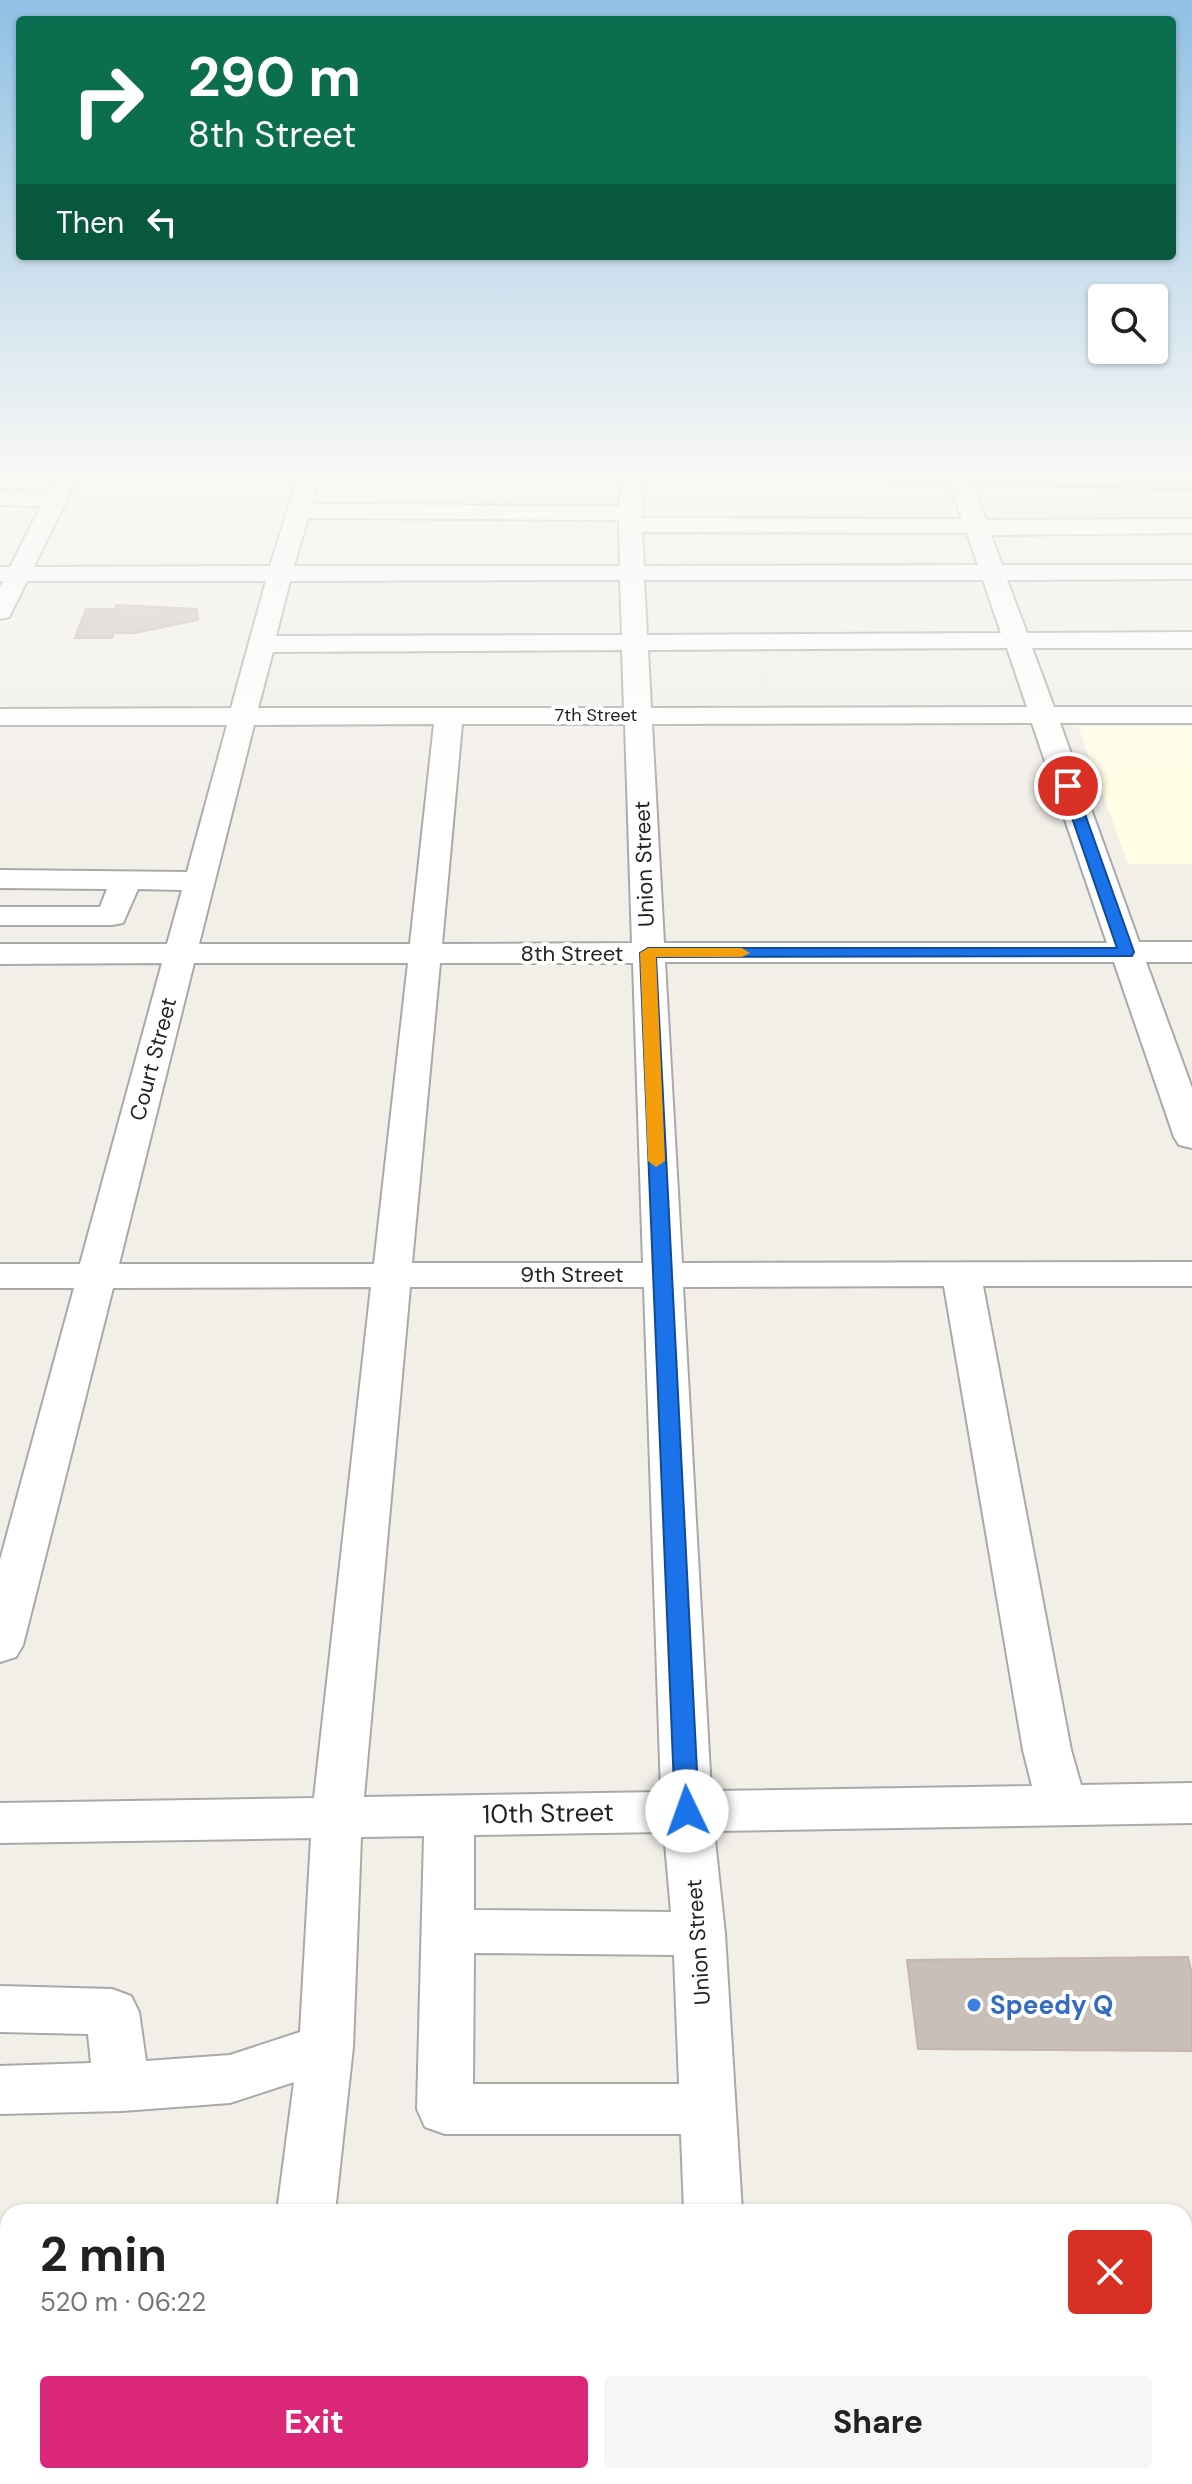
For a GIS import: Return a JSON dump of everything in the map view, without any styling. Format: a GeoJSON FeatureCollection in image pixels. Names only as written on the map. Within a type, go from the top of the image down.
{"type":"FeatureCollection","features":[{"type":"Feature","properties":{"kind":"street"},"geometry":{"type":"LineString","coordinates":[[0,612],[6,590]]}},
{"type":"Feature","properties":{"kind":"street","name":"Court Street"},"geometry":{"type":"LineString","coordinates":[[0,1645],[276,590]]}},
{"type":"Feature","properties":{"kind":"street","name":"Union Street"},"geometry":{"type":"LineString","coordinates":[[633,590],[660,1273],[687,1811],[699,1934],[713,2204]]}},
{"type":"Feature","properties":{"kind":"street"},"geometry":{"type":"LineString","coordinates":[[999,590],[1192,1137]]}},
{"type":"Feature","properties":{"kind":"street"},"geometry":{"type":"LineString","coordinates":[[261,644],[1192,640]]}},
{"type":"Feature","properties":{"kind":"street"},"geometry":{"type":"LineString","coordinates":[[307,2204],[326,2047],[337,1816],[449,715]]}},
{"type":"Feature","properties":{"kind":"street","name":"7th Street"},"geometry":{"type":"LineString","coordinates":[[0,717],[1192,715]]}},
{"type":"Feature","properties":{"kind":"street"},"geometry":{"type":"LineString","coordinates":[[0,879],[199,881]]}},
{"type":"Feature","properties":{"kind":"street"},"geometry":{"type":"LineString","coordinates":[[0,916],[112,916],[126,880]]}},
{"type":"Feature","properties":{"kind":"street","name":"8th Street"},"geometry":{"type":"LineString","coordinates":[[0,954],[1192,952]]}},
{"type":"Feature","properties":{"kind":"street"},"geometry":{"type":"LineString","coordinates":[[961,1274],[1047,1750],[1061,1804]]}},
{"type":"Feature","properties":{"kind":"street","name":"9th Street"},"geometry":{"type":"LineString","coordinates":[[0,1276],[1192,1274]]}},
{"type":"Feature","properties":{"kind":"street","name":"10th Street"},"geometry":{"type":"LineString","coordinates":[[0,1823],[1192,1803]]}},
{"type":"Feature","properties":{"kind":"street"},"geometry":{"type":"LineString","coordinates":[[449,1814],[445,2109],[709,2109]]}},
{"type":"Feature","properties":{"kind":"street"},"geometry":{"type":"LineString","coordinates":[[448,1931],[699,1934]]}},
{"type":"Feature","properties":{"kind":"street"},"geometry":{"type":"LineString","coordinates":[[0,2009],[112,2012],[122,2087]]}},
{"type":"Feature","properties":{"kind":"street"},"geometry":{"type":"LineString","coordinates":[[0,2090],[122,2087],[230,2079],[326,2047]]}},
{"type":"Feature","properties":{"kind":"shaded area"},"geometry":{"type":"Polygon","coordinates":[[[1078,726],[1192,726],[1192,864],[1128,864],[1078,726]]]}},
{"type":"Feature","properties":{"kind":"building"},"geometry":{"type":"Polygon","coordinates":[[[116,605],[197,609],[198,620],[135,633],[114,633],[112,638],[75,638],[86,609],[115,609],[116,605]]]}},
{"type":"Feature","properties":{"kind":"building"},"geometry":{"type":"Polygon","coordinates":[[[1188,1957],[1192,1974],[1192,2051],[918,2049],[907,1960],[1188,1957]]]}},
{"type":"Feature","properties":{"kind":"slow traffic"},"geometry":{"type":"LineString","coordinates":[[656,1161],[648,953],[742,953]]}},
{"type":"Feature","properties":{"kind":"place","name":"Speedy Q"},"geometry":{"type":"Point","coordinates":[974,2005]}},
{"type":"Feature","properties":{"kind":"route"},"geometry":{"type":"LineString","coordinates":[[687,1811],[660,1273],[648,953],[1126,952],[1068,786]]}}]}
